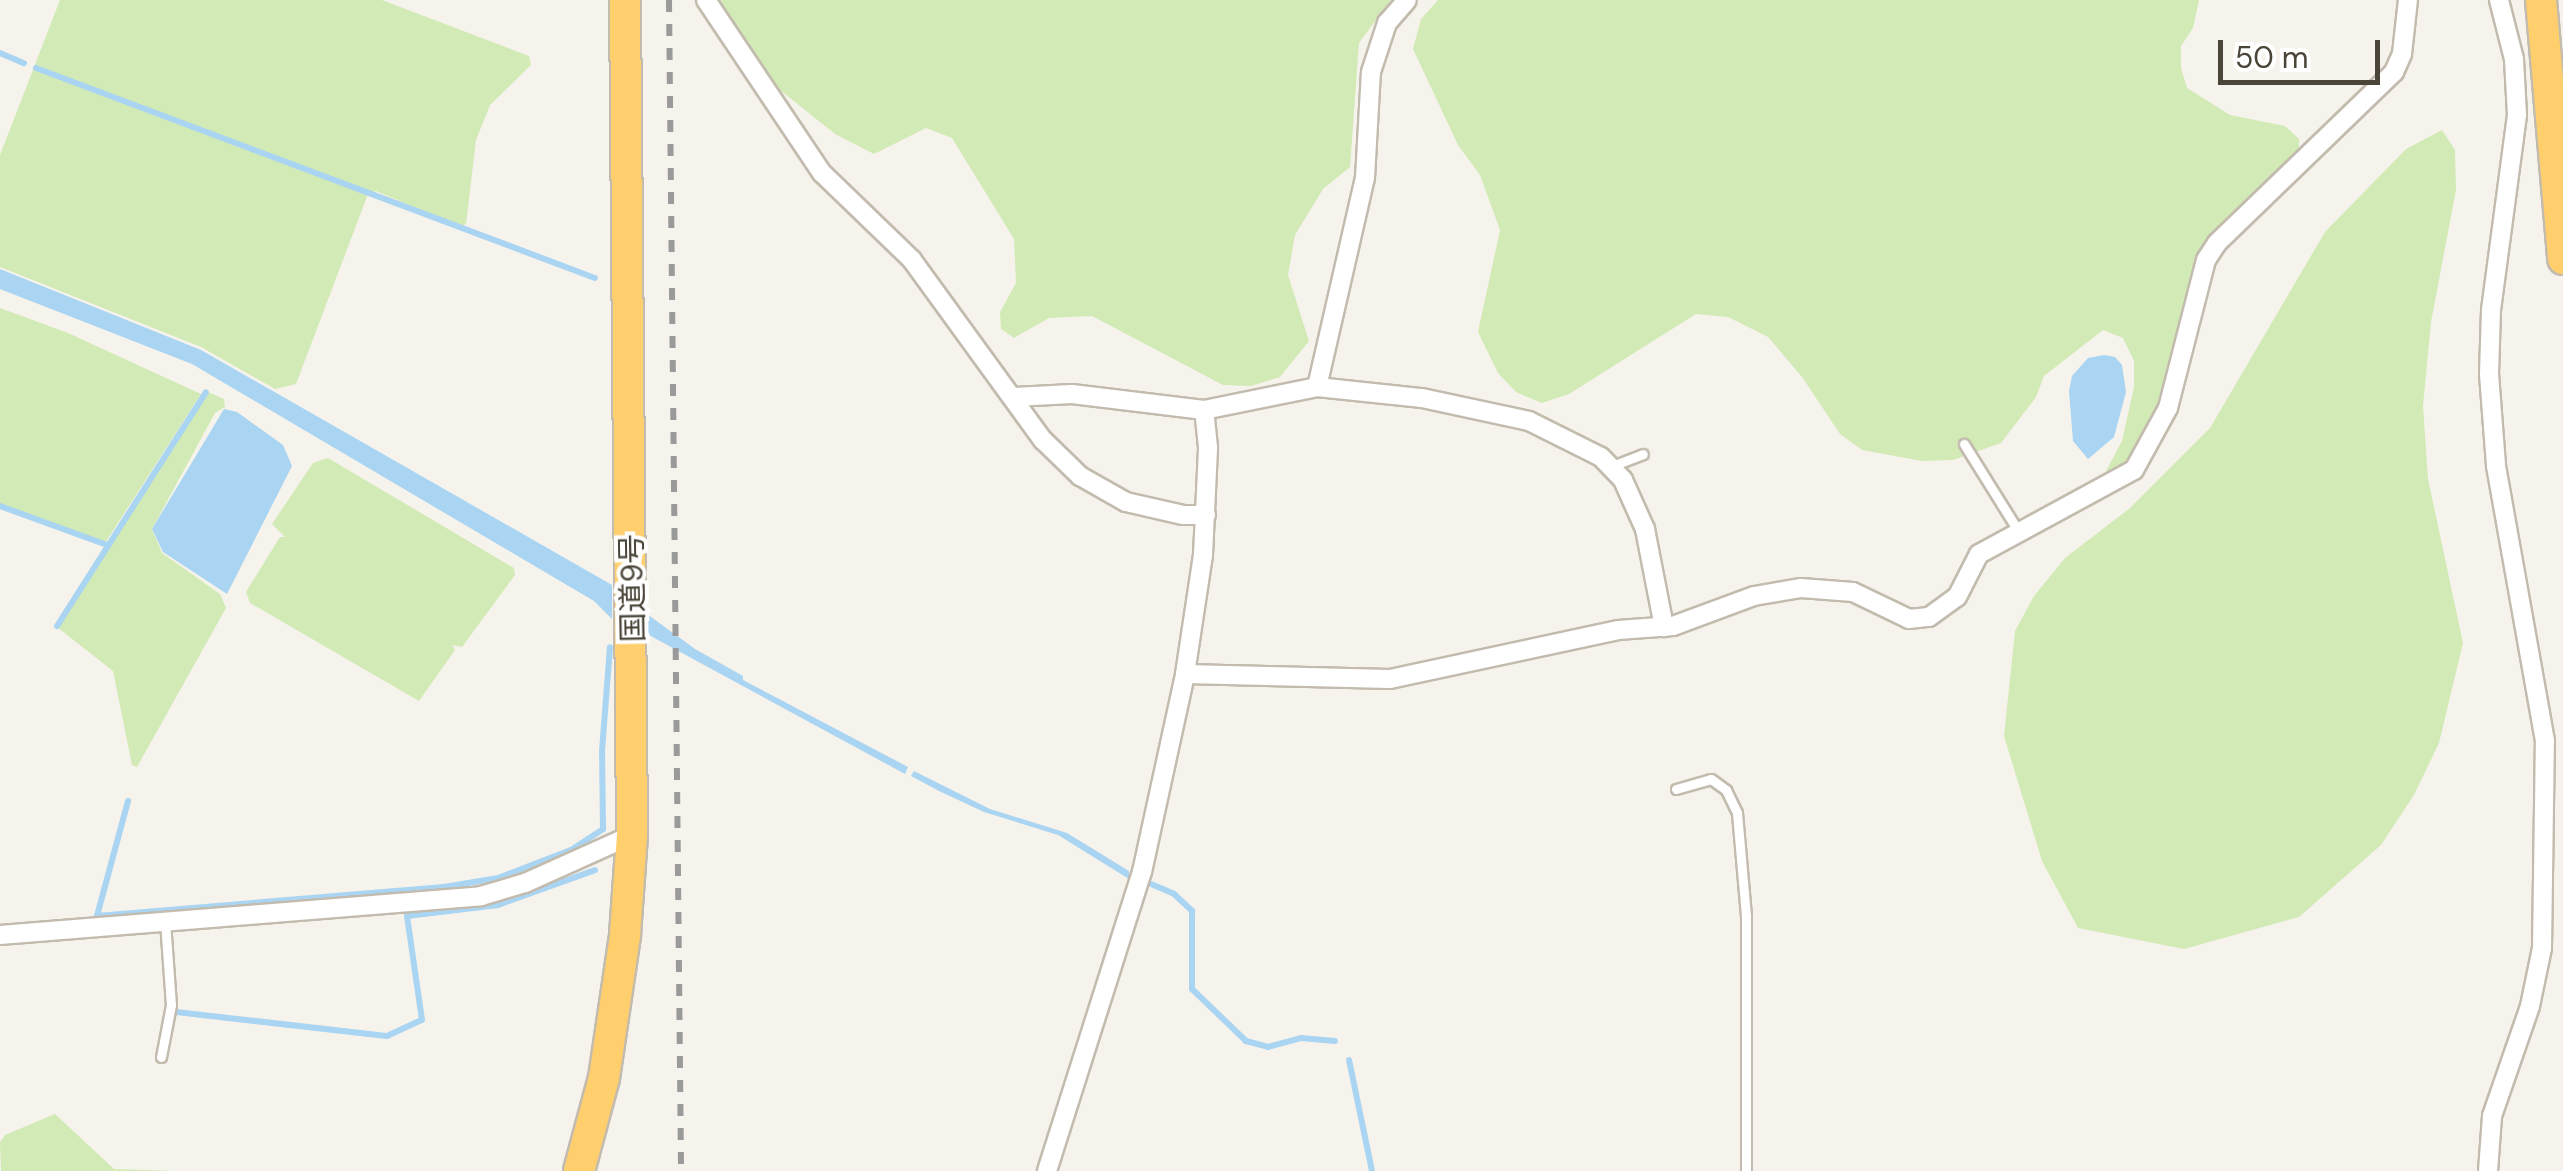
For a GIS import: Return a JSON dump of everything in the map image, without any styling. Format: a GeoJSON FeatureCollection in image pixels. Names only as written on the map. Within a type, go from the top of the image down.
{"type":"FeatureCollection","features":[{"type":"Feature","properties":{"kind":"highway","name":"国道9号"},"geometry":{"type":"LineString","coordinates":[[580,1171],[607,1059],[632,835],[626,0]]}},
{"type":"Feature","properties":{"kind":"highway"},"geometry":{"type":"LineString","coordinates":[[2541,0],[2563,259]]}},
{"type":"Feature","properties":{"kind":"street"},"geometry":{"type":"LineString","coordinates":[[706,0],[822,173],[912,260],[1043,440],[1102,490],[1152,509],[1206,515]]}},
{"type":"Feature","properties":{"kind":"street"},"geometry":{"type":"LineString","coordinates":[[1317,388],[1365,178],[1371,72],[1387,23],[1407,0]]}},
{"type":"Feature","properties":{"kind":"street"},"geometry":{"type":"LineString","coordinates":[[1185,674],[1374,681],[1618,630],[1664,627],[1754,596],[1801,588],[1853,592],[1909,619],[1922,620],[1957,597],[1980,554],[2096,489],[2120,480],[2147,453],[2168,408],[2206,260],[2217,243],[2394,72],[2402,54],[2408,0]]}},
{"type":"Feature","properties":{"kind":"street"},"geometry":{"type":"LineString","coordinates":[[2488,1171],[2492,1116],[2530,1006],[2542,948],[2544,741],[2496,466],[2489,374],[2491,310],[2516,114],[2514,59],[2498,0]]}},
{"type":"Feature","properties":{"kind":"street"},"geometry":{"type":"LineString","coordinates":[[1014,397],[1072,394],[1204,410],[1317,388],[1422,398],[1503,413],[1558,433],[1612,466],[1634,497],[1646,528],[1664,627]]}},
{"type":"Feature","properties":{"kind":"street"},"geometry":{"type":"LineString","coordinates":[[1047,1171],[1142,872],[1185,674],[1200,591],[1206,515],[1204,410]]}},
{"type":"Feature","properties":{"kind":"street"},"geometry":{"type":"LineString","coordinates":[[0,935],[482,896],[524,884],[632,835]]}},
{"type":"Feature","properties":{"kind":"lane"},"geometry":{"type":"LineString","coordinates":[[1964,444],[2019,532]]}},
{"type":"Feature","properties":{"kind":"lane"},"geometry":{"type":"LineString","coordinates":[[1612,466],[1643,454]]}},
{"type":"Feature","properties":{"kind":"lane"},"geometry":{"type":"LineString","coordinates":[[1676,790],[1711,779],[1726,790],[1737,813],[1746,935],[1746,1171]]}},
{"type":"Feature","properties":{"kind":"lane"},"geometry":{"type":"LineString","coordinates":[[161,1057],[171,1005],[165,922]]}},
{"type":"Feature","properties":{"kind":"green space"},"geometry":{"type":"Polygon","coordinates":[[[60,0],[382,0],[529,56],[531,65],[490,105],[476,140],[466,224],[460,227],[376,191],[368,194],[296,384],[275,389],[201,347],[0,267],[0,155],[60,0]]]}},
{"type":"Feature","properties":{"kind":"green space"},"geometry":{"type":"Polygon","coordinates":[[[720,0],[1391,0],[1359,43],[1350,167],[1323,189],[1295,235],[1288,275],[1309,341],[1280,377],[1251,386],[1223,385],[1092,316],[1049,318],[1014,338],[1001,329],[1000,312],[1016,283],[1014,239],[952,138],[926,128],[874,154],[835,134],[775,86],[720,0]]]}},
{"type":"Feature","properties":{"kind":"green space"},"geometry":{"type":"Polygon","coordinates":[[[1438,0],[2199,0],[2193,28],[2181,46],[2181,68],[2187,88],[2230,115],[2285,126],[2299,139],[2299,158],[2225,225],[2164,408],[2141,456],[2109,476],[2106,471],[2122,441],[2134,387],[2134,361],[2123,338],[2103,330],[2044,376],[2036,397],[2001,443],[1953,460],[1922,461],[1862,450],[1840,434],[1802,377],[1768,337],[1728,317],[1696,314],[1569,394],[1542,403],[1516,392],[1498,373],[1478,332],[1500,230],[1480,175],[1458,145],[1413,49],[1421,19],[1438,0]]]}},
{"type":"Feature","properties":{"kind":"green space"},"geometry":{"type":"Polygon","coordinates":[[[2442,130],[2455,150],[2456,190],[2431,322],[2423,406],[2428,479],[2463,643],[2439,743],[2414,795],[2381,845],[2299,917],[2184,949],[2078,928],[2042,861],[2004,736],[2015,631],[2034,596],[2065,558],[2130,508],[2210,428],[2325,232],[2406,149],[2442,130]]]}},
{"type":"Feature","properties":{"kind":"green space"},"geometry":{"type":"Polygon","coordinates":[[[0,308],[68,333],[201,394],[105,543],[0,504],[0,308]]]}},
{"type":"Feature","properties":{"kind":"green space"},"geometry":{"type":"Polygon","coordinates":[[[208,392],[224,399],[225,407],[215,413],[152,529],[162,553],[220,594],[226,608],[137,767],[132,765],[113,671],[57,627],[208,392]]]}},
{"type":"Feature","properties":{"kind":"green space"},"geometry":{"type":"Polygon","coordinates":[[[328,458],[514,568],[515,575],[462,647],[452,645],[455,650],[419,701],[250,603],[246,592],[280,537],[285,537],[272,524],[313,463],[328,458]]]}},
{"type":"Feature","properties":{"kind":"green space"},"geometry":{"type":"Polygon","coordinates":[[[55,1114],[114,1169],[176,1171],[1,1171],[0,1142],[5,1135],[55,1114]]]}},
{"type":"Feature","properties":{"kind":"water"},"geometry":{"type":"Polygon","coordinates":[[[0,269],[201,350],[612,585],[612,619],[594,601],[192,364],[0,289],[0,269]]]}},
{"type":"Feature","properties":{"kind":"water"},"geometry":{"type":"Polygon","coordinates":[[[2115,357],[2122,365],[2126,392],[2114,437],[2088,459],[2073,441],[2069,391],[2072,376],[2088,358],[2115,357]]]}},
{"type":"Feature","properties":{"kind":"water"},"geometry":{"type":"Polygon","coordinates":[[[224,409],[237,412],[283,445],[292,466],[227,594],[163,552],[152,529],[224,409]]]}},
{"type":"Feature","properties":{"kind":"water"},"geometry":{"type":"Polygon","coordinates":[[[636,606],[695,649],[743,676],[743,680],[908,767],[905,774],[636,628],[636,606]]]}},
{"type":"Feature","properties":{"kind":"water"},"geometry":{"type":"Polygon","coordinates":[[[914,771],[990,809],[1067,833],[1129,871],[1129,879],[1058,835],[984,812],[911,776],[914,771]]]}},
{"type":"Feature","properties":{"kind":"waterway"},"geometry":{"type":"LineString","coordinates":[[0,53],[24,63]]}},
{"type":"Feature","properties":{"kind":"waterway"},"geometry":{"type":"LineString","coordinates":[[36,68],[595,278]]}},
{"type":"Feature","properties":{"kind":"waterway"},"geometry":{"type":"LineString","coordinates":[[57,626],[206,392]]}},
{"type":"Feature","properties":{"kind":"waterway"},"geometry":{"type":"LineString","coordinates":[[0,506],[107,545]]}},
{"type":"Feature","properties":{"kind":"waterway"},"geometry":{"type":"LineString","coordinates":[[128,801],[97,916],[444,887],[498,878],[571,850],[603,829],[602,751],[610,647]]}},
{"type":"Feature","properties":{"kind":"waterway"},"geometry":{"type":"LineString","coordinates":[[176,1012],[387,1036],[422,1020],[407,916],[498,905],[595,870]]}},
{"type":"Feature","properties":{"kind":"waterway"},"geometry":{"type":"LineString","coordinates":[[1151,884],[1174,894],[1192,911],[1192,989],[1246,1041],[1268,1047],[1301,1038],[1335,1041]]}},
{"type":"Feature","properties":{"kind":"waterway"},"geometry":{"type":"LineString","coordinates":[[1349,1060],[1372,1171]]}},
{"type":"Feature","properties":{"kind":"railway"},"geometry":{"type":"LineString","coordinates":[[669,0],[681,1171]]}}]}
